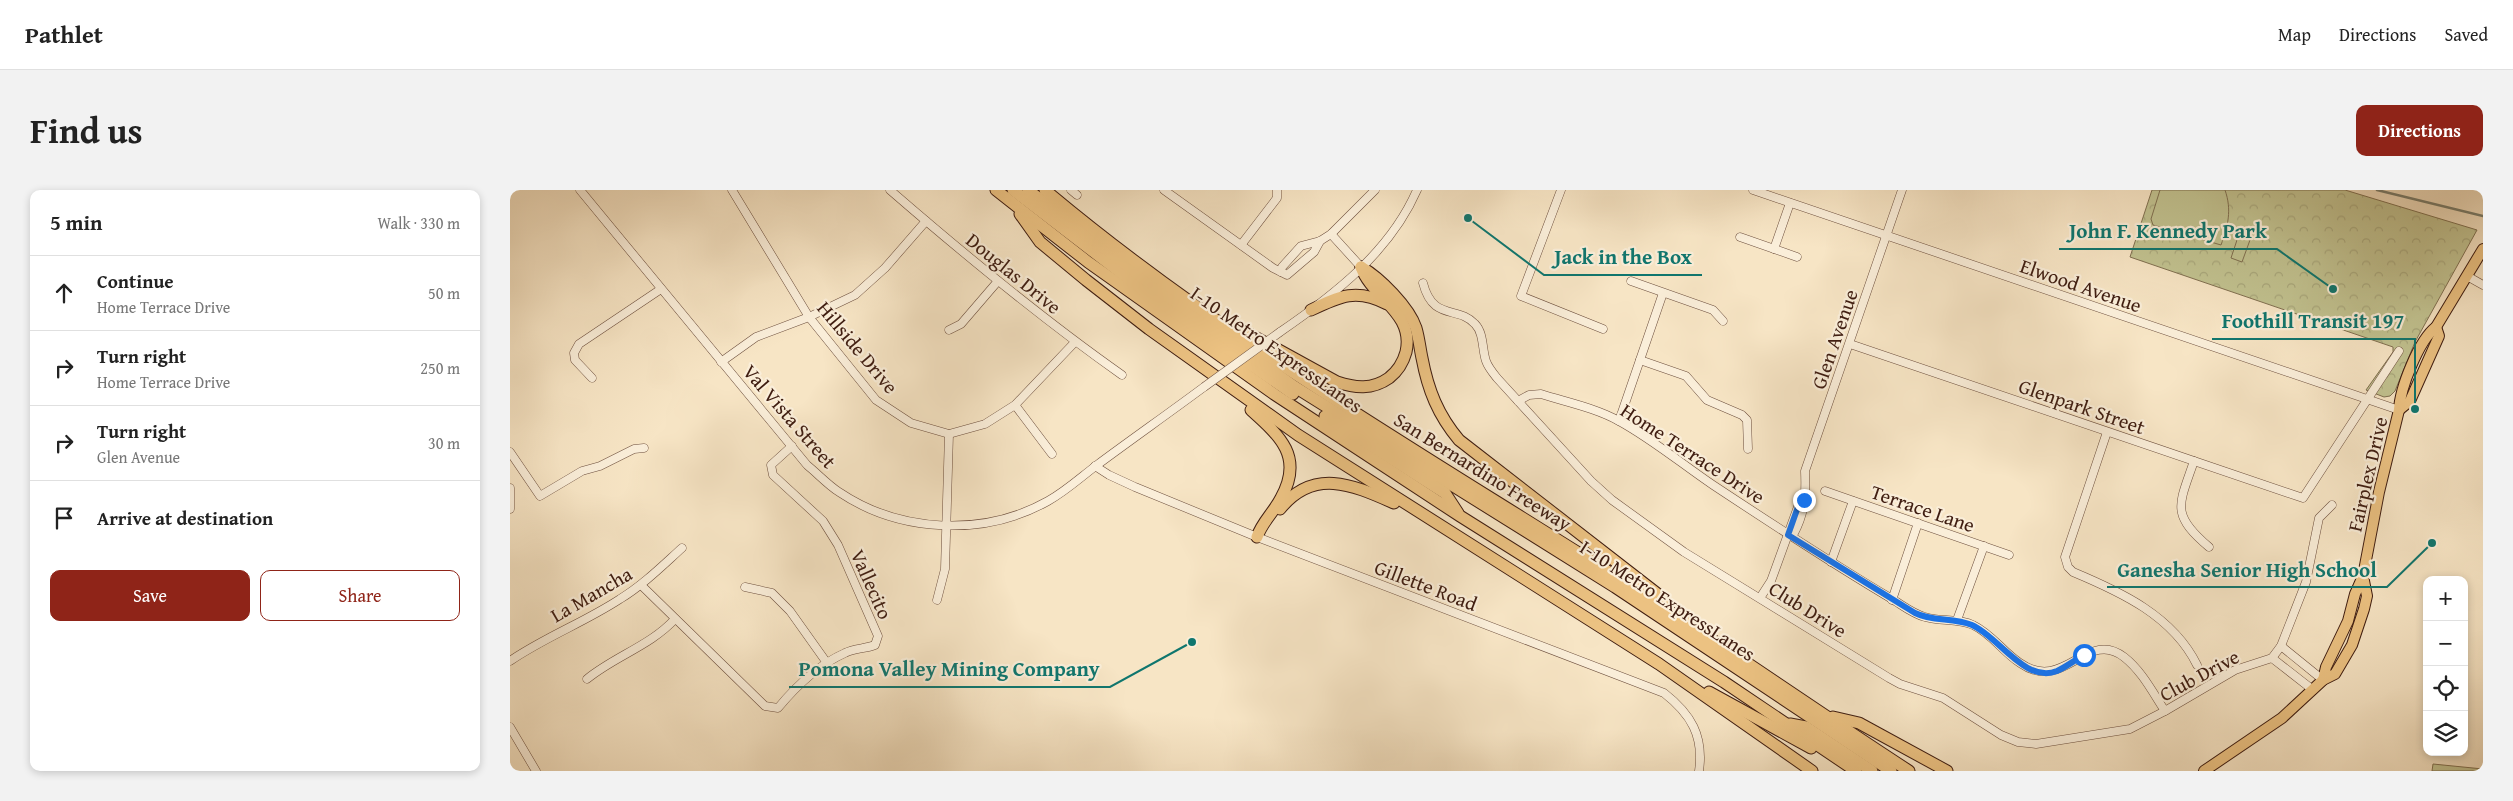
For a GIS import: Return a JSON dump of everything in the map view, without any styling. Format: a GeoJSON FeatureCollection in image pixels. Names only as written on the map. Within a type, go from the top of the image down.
{"type":"FeatureCollection","features":[{"type":"Feature","properties":{"kind":"highway"},"geometry":{"type":"LineString","coordinates":[[996,190],[1180,330],[1274,394],[1460,516],[1724,682],[1856,771]]}},
{"type":"Feature","properties":{"kind":"highway","name":"I-10 Metro ExpressLanes"},"geometry":{"type":"LineString","coordinates":[[1013,190],[1052,222],[1221,346],[1444,493],[1460,516]]}},
{"type":"Feature","properties":{"kind":"highway","name":"I-10 Metro ExpressLanes"},"geometry":{"type":"LineString","coordinates":[[1028,190],[1164,294],[1302,391],[1622,592],[1891,771]]}},
{"type":"Feature","properties":{"kind":"highway","name":"San Bernardino Freeway"},"geometry":{"type":"LineString","coordinates":[[1045,190],[1131,259],[1321,392],[1580,553],[1910,771]]}},
{"type":"Feature","properties":{"kind":"highway"},"geometry":{"type":"LineString","coordinates":[[1012,203],[1040,242],[1149,329],[1298,435],[1659,664],[1812,771]]}},
{"type":"Feature","properties":{"kind":"highway"},"geometry":{"type":"LineString","coordinates":[[1200,308],[1337,382],[1351,387],[1364,388],[1388,379],[1397,371],[1404,360],[1407,337],[1395,309],[1365,278],[1361,267]]}},
{"type":"Feature","properties":{"kind":"highway"},"geometry":{"type":"LineString","coordinates":[[1361,267],[1371,273],[1406,309],[1413,320],[1417,330],[1427,384],[1440,415],[1459,440],[1726,648]]}},
{"type":"Feature","properties":{"kind":"highway"},"geometry":{"type":"LineString","coordinates":[[1312,310],[1338,297],[1349,294],[1378,299],[1395,309]]}},
{"type":"Feature","properties":{"kind":"highway"},"geometry":{"type":"LineString","coordinates":[[1204,368],[1274,430],[1288,451],[1290,473],[1282,498],[1260,529],[1257,537]]}},
{"type":"Feature","properties":{"kind":"highway"},"geometry":{"type":"LineString","coordinates":[[1257,537],[1263,532],[1287,500],[1307,487],[1330,482],[1359,487],[1438,524]]}},
{"type":"Feature","properties":{"kind":"highway"},"geometry":{"type":"LineString","coordinates":[[1659,664],[1852,771]]}},
{"type":"Feature","properties":{"kind":"highway"},"geometry":{"type":"LineString","coordinates":[[1826,716],[1859,723],[1947,771]]}},
{"type":"Feature","properties":{"kind":"highway"},"geometry":{"type":"LineString","coordinates":[[1784,722],[1806,727],[1872,771]]}},
{"type":"Feature","properties":{"kind":"main road","name":"Fairplex Drive"},"geometry":{"type":"LineString","coordinates":[[2204,771],[2282,718],[2323,680],[2326,667],[2348,621],[2355,594],[2364,576],[2379,492],[2399,410],[2400,397],[2413,363],[2430,332],[2436,327],[2483,248]]}},
{"type":"Feature","properties":{"kind":"street","name":"Val Vista Street"},"geometry":{"type":"LineString","coordinates":[[580,190],[807,465],[838,492],[872,510],[908,522],[948,527],[981,524],[1016,515],[1048,501],[1312,310],[1361,267],[1387,240],[1401,220],[1417,190]]}},
{"type":"Feature","properties":{"kind":"street","name":"Hillside Drive"},"geometry":{"type":"LineString","coordinates":[[732,190],[809,317],[876,400],[911,423],[949,434]]}},
{"type":"Feature","properties":{"kind":"street","name":"Douglas Drive"},"geometry":{"type":"LineString","coordinates":[[890,190],[998,282],[1075,342],[1122,375]]}},
{"type":"Feature","properties":{"kind":"street"},"geometry":{"type":"LineString","coordinates":[[1164,190],[1287,275],[1314,252],[1320,241]]}},
{"type":"Feature","properties":{"kind":"street"},"geometry":{"type":"LineString","coordinates":[[1241,245],[1277,198],[1277,190]]}},
{"type":"Feature","properties":{"kind":"street"},"geometry":{"type":"LineString","coordinates":[[1281,272],[1282,266],[1297,250],[1306,244],[1320,241],[1331,234],[1375,190]]}},
{"type":"Feature","properties":{"kind":"street"},"geometry":{"type":"LineString","coordinates":[[1560,190],[1521,296],[1603,329]]}},
{"type":"Feature","properties":{"kind":"street","name":"Elwood Avenue"},"geometry":{"type":"LineString","coordinates":[[1755,190],[2399,410]]}},
{"type":"Feature","properties":{"kind":"street","name":"Glen Avenue"},"geometry":{"type":"LineString","coordinates":[[1760,598],[1771,581],[1781,549],[1788,535],[1794,533],[1799,504],[1804,500],[1805,471],[1902,190]]}},
{"type":"Feature","properties":{"kind":"street"},"geometry":{"type":"LineString","coordinates":[[1774,249],[1790,203]]}},
{"type":"Feature","properties":{"kind":"street"},"geometry":{"type":"LineString","coordinates":[[721,362],[756,336],[809,317],[855,294],[885,268],[926,221]]}},
{"type":"Feature","properties":{"kind":"street"},"geometry":{"type":"LineString","coordinates":[[1331,234],[1361,267]]}},
{"type":"Feature","properties":{"kind":"street"},"geometry":{"type":"LineString","coordinates":[[1740,237],[1797,257]]}},
{"type":"Feature","properties":{"kind":"street"},"geometry":{"type":"LineString","coordinates":[[1297,250],[1305,260]]}},
{"type":"Feature","properties":{"kind":"street"},"geometry":{"type":"LineString","coordinates":[[2467,276],[2483,285]]}},
{"type":"Feature","properties":{"kind":"street"},"geometry":{"type":"LineString","coordinates":[[1631,281],[1713,310],[1723,321]]}},
{"type":"Feature","properties":{"kind":"street"},"geometry":{"type":"LineString","coordinates":[[949,330],[961,324],[998,282]]}},
{"type":"Feature","properties":{"kind":"street","name":"Club Drive"},"geometry":{"type":"LineString","coordinates":[[1423,284],[1431,302],[1440,310],[1475,324],[1479,330],[1486,361],[1490,369],[1601,492],[1684,552],[1894,681],[1943,698],[2001,735],[2018,742],[2036,744],[2106,734],[2130,728],[2165,711],[2235,670],[2272,658],[2281,646],[2306,582],[2319,518],[2332,505]]}},
{"type":"Feature","properties":{"kind":"street"},"geometry":{"type":"LineString","coordinates":[[592,378],[575,360],[574,353],[580,344],[661,289]]}},
{"type":"Feature","properties":{"kind":"street"},"geometry":{"type":"LineString","coordinates":[[1619,421],[1663,293]]}},
{"type":"Feature","properties":{"kind":"street"},"geometry":{"type":"LineString","coordinates":[[937,600],[945,569],[948,527],[949,434],[985,424],[1015,405],[1075,342]]}},
{"type":"Feature","properties":{"kind":"street","name":"Glenpark Street"},"geometry":{"type":"LineString","coordinates":[[1850,344],[2303,498],[2366,400]]}},
{"type":"Feature","properties":{"kind":"street"},"geometry":{"type":"LineString","coordinates":[[2366,400],[2398,351]]}},
{"type":"Feature","properties":{"kind":"street"},"geometry":{"type":"LineString","coordinates":[[1640,360],[1686,376],[1707,400],[1742,415],[1748,420],[1748,449]]}},
{"type":"Feature","properties":{"kind":"street","name":"Home Terrace Drive"},"geometry":{"type":"LineString","coordinates":[[1518,401],[1529,394],[1541,394],[1619,421],[1788,535],[1892,600],[1924,617],[1957,620],[1985,632],[2020,663],[2039,672],[2056,672],[2084,655],[2098,650],[2110,650],[2123,656],[2136,668],[2165,711]]}},
{"type":"Feature","properties":{"kind":"street"},"geometry":{"type":"LineString","coordinates":[[1015,405],[1052,454]]}},
{"type":"Feature","properties":{"kind":"street"},"geometry":{"type":"LineString","coordinates":[[2108,432],[2065,557],[2068,568],[2073,572],[2122,593],[2157,617],[2188,647],[2197,665]]}},
{"type":"Feature","properties":{"kind":"street","name":"Vallecito"},"geometry":{"type":"LineString","coordinates":[[641,586],[765,706],[778,708],[798,684],[847,651],[866,649],[875,645],[878,636],[838,545],[824,521],[772,475],[771,465],[792,446]]}},
{"type":"Feature","properties":{"kind":"street"},"geometry":{"type":"LineString","coordinates":[[510,452],[540,496],[582,471],[600,466],[634,449],[644,448]]}},
{"type":"Feature","properties":{"kind":"street"},"geometry":{"type":"LineString","coordinates":[[2194,461],[2181,499],[2180,512],[2185,524],[2209,547]]}},
{"type":"Feature","properties":{"kind":"street","name":"Gillette Road"},"geometry":{"type":"LineString","coordinates":[[1095,466],[1135,487],[1257,537],[1664,693],[1689,716],[1696,730],[1700,744],[1700,771]]}},
{"type":"Feature","properties":{"kind":"street"},"geometry":{"type":"LineString","coordinates":[[510,488],[510,509]]}},
{"type":"Feature","properties":{"kind":"street","name":"Terrace Lane"},"geometry":{"type":"LineString","coordinates":[[1825,491],[2010,555]]}},
{"type":"Feature","properties":{"kind":"street"},"geometry":{"type":"LineString","coordinates":[[1831,562],[1853,501]]}},
{"type":"Feature","properties":{"kind":"street"},"geometry":{"type":"LineString","coordinates":[[1892,600],[1918,523]]}},
{"type":"Feature","properties":{"kind":"street"},"geometry":{"type":"LineString","coordinates":[[1957,620],[1984,546]]}},
{"type":"Feature","properties":{"kind":"street","name":"La Mancha"},"geometry":{"type":"LineString","coordinates":[[510,661],[532,646],[618,601],[641,586],[682,548]]}},
{"type":"Feature","properties":{"kind":"street"},"geometry":{"type":"LineString","coordinates":[[745,587],[772,593],[790,611],[827,663]]}},
{"type":"Feature","properties":{"kind":"street"},"geometry":{"type":"LineString","coordinates":[[587,678],[601,667],[661,634],[675,619]]}},
{"type":"Feature","properties":{"kind":"street"},"geometry":{"type":"LineString","coordinates":[[2281,646],[2323,680]]}},
{"type":"Feature","properties":{"kind":"street","name":"Club Drive"},"geometry":{"type":"LineString","coordinates":[[2272,658],[2313,690]]}},
{"type":"Feature","properties":{"kind":"street"},"geometry":{"type":"LineString","coordinates":[[510,727],[536,771]]}},
{"type":"Feature","properties":{"kind":"green space"},"geometry":{"type":"Polygon","coordinates":[[[2152,190],[2345,190],[2477,230],[2415,342],[2395,391],[2390,396],[2384,397],[2366,390],[2393,352],[2393,347],[2130,257],[2152,190]]]}},
{"type":"Feature","properties":{"kind":"green space"},"geometry":{"type":"Polygon","coordinates":[[[2160,190],[2225,190],[2229,211],[2226,231],[2221,245],[2153,225],[2151,219],[2160,190]]]}},
{"type":"Feature","properties":{"kind":"green space"},"geometry":{"type":"Polygon","coordinates":[[[2238,237],[2250,240],[2242,262],[2231,258],[2238,237]]]}},
{"type":"Feature","properties":{"kind":"green space"},"geometry":{"type":"Polygon","coordinates":[[[2433,764],[2483,769],[2483,771],[2432,771],[2433,764]]]}},
{"type":"Feature","properties":{"kind":"waterway"},"geometry":{"type":"LineString","coordinates":[[2377,190],[2483,216]]}},
{"type":"Feature","properties":{"kind":"place","name":"Jack in the Box"},"geometry":{"type":"Point","coordinates":[1468,218]}},
{"type":"Feature","properties":{"kind":"place","name":"John F. Kennedy Park"},"geometry":{"type":"Point","coordinates":[2333,289]}},
{"type":"Feature","properties":{"kind":"place","name":"Foothill Transit 197"},"geometry":{"type":"Point","coordinates":[2415,409]}},
{"type":"Feature","properties":{"kind":"place","name":"Ganesha Senior High School"},"geometry":{"type":"Point","coordinates":[2432,543]}},
{"type":"Feature","properties":{"kind":"place","name":"Pomona Valley Mining Company"},"geometry":{"type":"Point","coordinates":[1192,642]}},
{"type":"Feature","properties":{"kind":"route"},"geometry":{"type":"LineString","coordinates":[[1804,500],[1799,504],[1788,535],[1915,613],[1934,619],[1957,620],[1974,626],[1985,632],[2020,663],[2033,670],[2045,673],[2056,672],[2084,655]]}}]}
